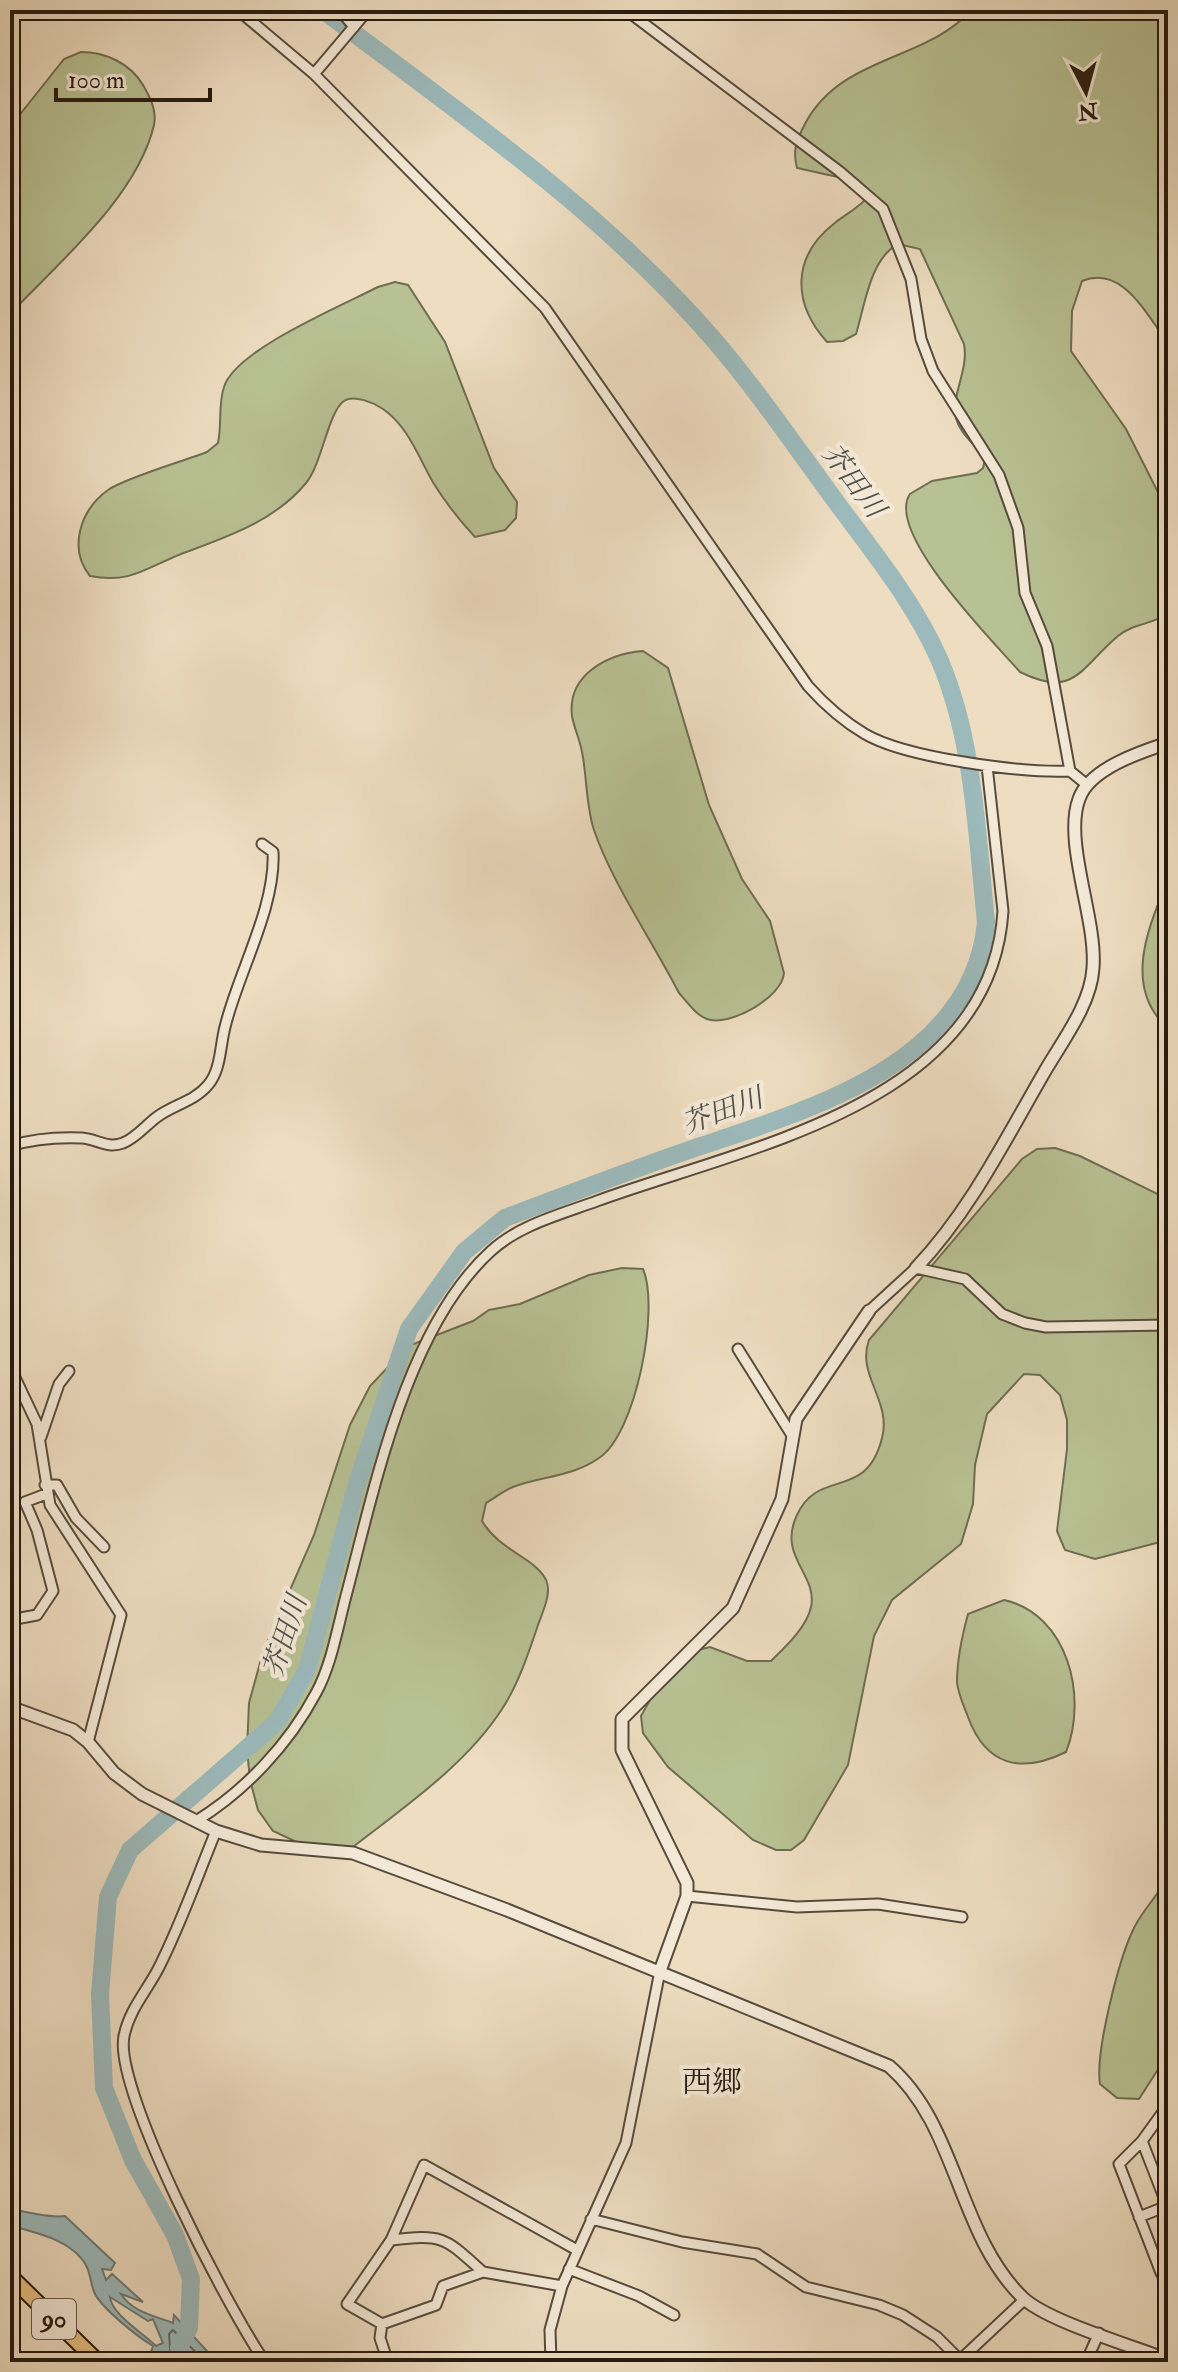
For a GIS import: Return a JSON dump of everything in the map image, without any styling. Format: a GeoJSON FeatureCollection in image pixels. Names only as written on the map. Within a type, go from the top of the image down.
{"type":"FeatureCollection","features":[{"type":"Feature","properties":{"kind":"main road","name":"90"},"geometry":{"type":"LineString","coordinates":[[10,2276],[98,2362]]}},
{"type":"Feature","properties":{"kind":"street"},"geometry":{"type":"LineString","coordinates":[[238,10],[314,74],[545,308],[781,648],[829,709],[867,735],[887,744],[987,766],[1070,771],[1086,784]]}},
{"type":"Feature","properties":{"kind":"street"},"geometry":{"type":"LineString","coordinates":[[340,10],[354,27]]}},
{"type":"Feature","properties":{"kind":"street"},"geometry":{"type":"LineString","coordinates":[[314,74],[368,10]]}},
{"type":"Feature","properties":{"kind":"street"},"geometry":{"type":"LineString","coordinates":[[626,10],[839,171],[883,209],[911,279],[921,339],[933,371],[999,475],[1018,528],[1025,593],[1047,646],[1070,771]]}},
{"type":"Feature","properties":{"kind":"street"},"geometry":{"type":"LineString","coordinates":[[551,2362],[550,2330],[562,2286],[626,2143],[634,2114],[645,2030],[660,1971],[687,1896],[684,1872],[622,1750],[622,1719],[733,1608],[782,1499],[796,1419],[869,1311],[944,1239],[971,1200],[1087,995],[1094,950],[1075,814],[1086,784],[1168,743]]}},
{"type":"Feature","properties":{"kind":"street"},"geometry":{"type":"LineString","coordinates":[[196,1821],[223,1804],[266,1761],[293,1732],[318,1690],[372,1498],[419,1356],[458,1289],[489,1252],[508,1237],[563,1214],[799,1134],[841,1114],[919,1064],[969,1015],[995,964],[1002,934],[1003,911],[987,766]]}},
{"type":"Feature","properties":{"kind":"street"},"geometry":{"type":"LineString","coordinates":[[10,1146],[65,1138],[87,1138],[107,1146],[125,1143],[159,1114],[200,1094],[210,1083],[217,1068],[235,988],[266,902],[274,868],[273,852],[262,844]]}},
{"type":"Feature","properties":{"kind":"street"},"geometry":{"type":"LineString","coordinates":[[916,1268],[965,1279],[1002,1314],[1025,1323],[1046,1327],[1168,1325]]}},
{"type":"Feature","properties":{"kind":"street"},"geometry":{"type":"LineString","coordinates":[[738,1349],[793,1437]]}},
{"type":"Feature","properties":{"kind":"street"},"geometry":{"type":"LineString","coordinates":[[10,1367],[41,1437],[46,1489],[121,1615],[88,1742]]}},
{"type":"Feature","properties":{"kind":"street"},"geometry":{"type":"LineString","coordinates":[[41,1437],[59,1384],[69,1371]]}},
{"type":"Feature","properties":{"kind":"street"},"geometry":{"type":"LineString","coordinates":[[10,1620],[37,1615],[53,1591],[37,1530],[25,1502],[57,1485],[76,1518],[104,1547]]}},
{"type":"Feature","properties":{"kind":"street"},"geometry":{"type":"LineString","coordinates":[[10,1707],[73,1730],[88,1742],[114,1773],[159,1806],[216,1831],[261,1845],[353,1853],[660,1971],[852,2048],[889,2066],[906,2081],[923,2104],[986,2247],[1001,2273],[1024,2300],[1168,2360]]}},
{"type":"Feature","properties":{"kind":"street"},"geometry":{"type":"LineString","coordinates":[[216,1831],[157,1970],[129,2018],[123,2039],[126,2071],[146,2127],[187,2220],[265,2362]]}},
{"type":"Feature","properties":{"kind":"street"},"geometry":{"type":"LineString","coordinates":[[687,1896],[797,1907],[888,1905],[962,1917]]}},
{"type":"Feature","properties":{"kind":"street"},"geometry":{"type":"LineString","coordinates":[[1168,2105],[1142,2141],[1119,2164],[1161,2273],[1168,2282]]}},
{"type":"Feature","properties":{"kind":"street"},"geometry":{"type":"LineString","coordinates":[[1139,2217],[1168,2207],[1165,2189],[1142,2141]]}},
{"type":"Feature","properties":{"kind":"street"},"geometry":{"type":"LineString","coordinates":[[562,2286],[483,2272],[443,2286],[436,2305],[382,2324],[347,2304],[391,2240],[424,2165],[577,2250]]}},
{"type":"Feature","properties":{"kind":"street"},"geometry":{"type":"LineString","coordinates":[[591,2219],[682,2242],[757,2254],[806,2287],[879,2305],[903,2315],[937,2337],[961,2361],[1024,2300]]}},
{"type":"Feature","properties":{"kind":"street"},"geometry":{"type":"LineString","coordinates":[[391,2240],[429,2236],[443,2238],[483,2272]]}},
{"type":"Feature","properties":{"kind":"street"},"geometry":{"type":"LineString","coordinates":[[569,2269],[639,2296],[674,2315]]}},
{"type":"Feature","properties":{"kind":"street"},"geometry":{"type":"LineString","coordinates":[[382,2324],[380,2338],[388,2362]]}},
{"type":"Feature","properties":{"kind":"street"},"geometry":{"type":"LineString","coordinates":[[1086,2362],[1099,2333]]}},
{"type":"Feature","properties":{"kind":"green space"},"geometry":{"type":"Polygon","coordinates":[[[971,10],[1168,10],[1168,343],[1122,286],[1097,278],[1082,281],[1072,311],[1071,351],[1126,429],[1168,512],[1168,613],[1124,632],[1085,669],[1065,681],[1038,680],[1020,672],[946,586],[913,534],[906,511],[910,494],[932,481],[977,473],[983,468],[985,459],[961,430],[956,418],[964,344],[920,249],[898,244],[881,260],[870,284],[856,334],[843,341],[827,342],[807,312],[803,296],[804,265],[811,250],[821,235],[870,194],[860,182],[797,168],[796,144],[806,122],[822,100],[841,83],[932,40],[953,27],[971,10]]]}},
{"type":"Feature","properties":{"kind":"green space"},"geometry":{"type":"Polygon","coordinates":[[[81,52],[108,57],[138,77],[155,114],[154,125],[145,152],[114,203],[10,314],[10,127],[64,59],[81,52]]]}},
{"type":"Feature","properties":{"kind":"green space"},"geometry":{"type":"Polygon","coordinates":[[[395,282],[408,285],[445,342],[494,468],[517,502],[516,518],[505,530],[475,537],[453,512],[400,425],[379,407],[353,398],[338,407],[306,483],[279,508],[232,534],[137,573],[116,578],[90,576],[80,554],[80,530],[98,498],[127,480],[207,452],[218,443],[224,387],[232,373],[248,358],[317,317],[395,282]]]}},
{"type":"Feature","properties":{"kind":"green space"},"geometry":{"type":"Polygon","coordinates":[[[643,651],[668,668],[709,805],[742,879],[770,921],[784,973],[781,982],[765,1001],[728,1019],[703,1017],[679,993],[611,871],[591,821],[572,702],[576,689],[592,669],[616,657],[643,651]]]}},
{"type":"Feature","properties":{"kind":"green space"},"geometry":{"type":"Polygon","coordinates":[[[1168,881],[1168,1028],[1154,1012],[1146,995],[1143,957],[1153,918],[1168,881]]]}},
{"type":"Feature","properties":{"kind":"green space"},"geometry":{"type":"Polygon","coordinates":[[[1055,1148],[1080,1156],[1168,1199],[1168,1540],[1095,1559],[1065,1550],[1057,1531],[1067,1449],[1067,1420],[1060,1395],[1040,1375],[1024,1374],[987,1414],[975,1465],[973,1504],[961,1544],[892,1600],[874,1636],[848,1765],[804,1840],[791,1850],[776,1850],[753,1840],[668,1767],[643,1733],[641,1716],[659,1684],[694,1651],[710,1647],[747,1661],[771,1661],[800,1629],[809,1614],[812,1595],[794,1554],[792,1530],[797,1515],[817,1492],[854,1478],[865,1470],[875,1458],[882,1438],[882,1412],[867,1365],[869,1340],[1022,1159],[1037,1149],[1055,1148]]]}},
{"type":"Feature","properties":{"kind":"green space"},"geometry":{"type":"Polygon","coordinates":[[[622,1268],[643,1269],[648,1287],[648,1312],[646,1340],[634,1398],[612,1445],[589,1464],[568,1473],[513,1487],[486,1503],[482,1521],[489,1531],[533,1564],[545,1578],[548,1589],[545,1607],[527,1657],[502,1709],[487,1730],[450,1769],[344,1854],[318,1852],[273,1831],[258,1810],[250,1780],[247,1749],[249,1703],[263,1652],[314,1535],[350,1425],[370,1386],[408,1346],[473,1321],[489,1310],[520,1304],[589,1275],[622,1268]]]}},
{"type":"Feature","properties":{"kind":"green space"},"geometry":{"type":"Polygon","coordinates":[[[1004,1600],[1026,1608],[1044,1622],[1058,1640],[1073,1683],[1075,1707],[1066,1752],[1034,1763],[1007,1761],[985,1746],[968,1717],[958,1686],[959,1656],[968,1614],[1004,1600]]]}},
{"type":"Feature","properties":{"kind":"green space"},"geometry":{"type":"Polygon","coordinates":[[[1168,1876],[1168,2054],[1139,2099],[1117,2098],[1100,2084],[1101,2050],[1110,2005],[1134,1928],[1168,1876]]]}},
{"type":"Feature","properties":{"kind":"water"},"geometry":{"type":"Polygon","coordinates":[[[10,2208],[65,2216],[115,2263],[111,2270],[102,2269],[106,2280],[112,2274],[143,2302],[121,2294],[131,2305],[173,2323],[174,2315],[217,2362],[167,2362],[150,2355],[153,2346],[120,2322],[98,2299],[86,2266],[74,2251],[47,2237],[10,2225],[10,2208]],[[110,2297],[116,2310],[129,2323],[156,2346],[163,2343],[153,2319],[148,2321],[110,2297]]]}},
{"type":"Feature","properties":{"kind":"waterway","name":"芥田川"},"geometry":{"type":"LineString","coordinates":[[179,2348],[189,2328],[191,2279],[175,2235],[133,2160],[104,2088],[100,1994],[108,1897],[130,1850],[277,1722],[307,1670],[358,1480],[409,1329],[464,1252],[505,1218],[789,1116],[880,1073],[919,1045],[951,1011],[975,971],[986,922],[967,756],[951,692],[930,639],[877,557],[745,378],[671,293],[625,248],[528,165],[323,10]]}},
{"type":"Feature","properties":{"kind":"district","name":"西郷"},"geometry":{"type":"Point","coordinates":[712,2082]}}]}
